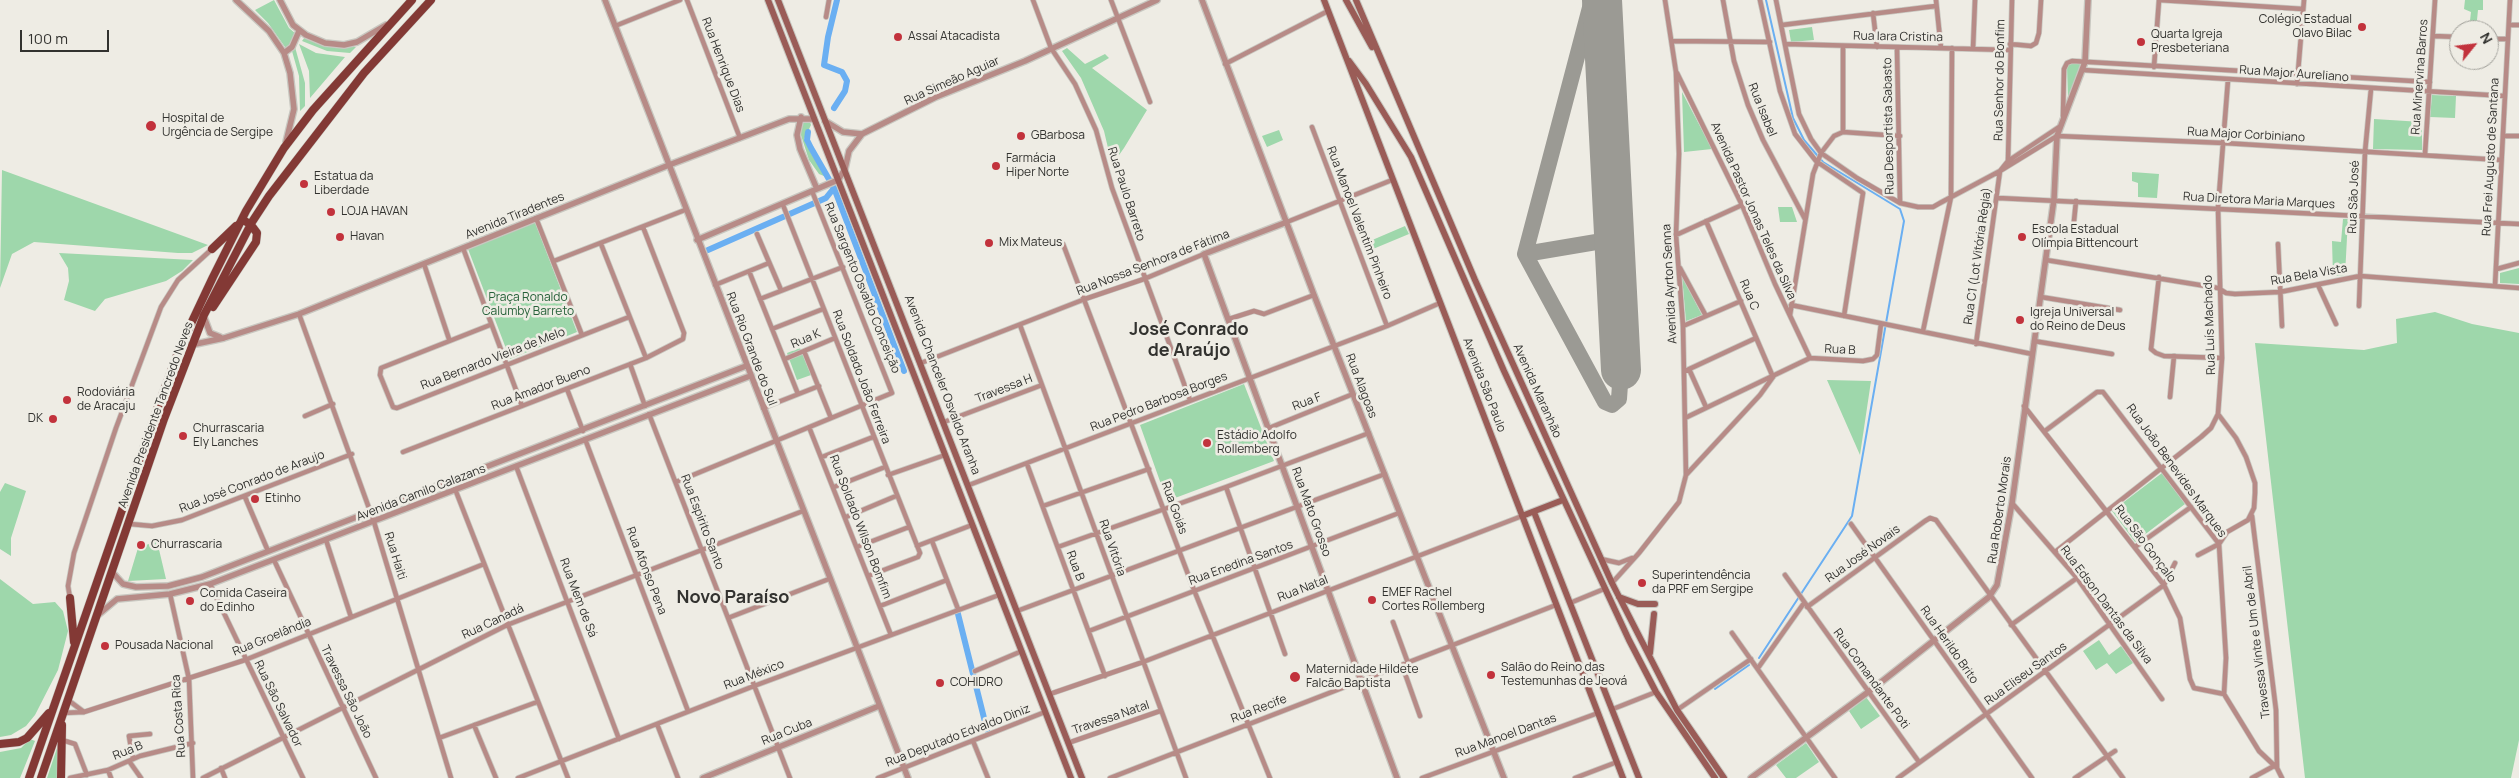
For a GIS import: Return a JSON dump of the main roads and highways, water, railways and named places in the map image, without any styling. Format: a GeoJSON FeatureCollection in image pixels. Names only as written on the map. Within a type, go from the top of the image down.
{"type":"FeatureCollection","features":[{"type":"Feature","properties":{"kind":"main road","name":"Avenida Presidente Tancredo Neves"},"geometry":{"type":"LineString","coordinates":[[29,778],[180,347],[241,220],[284,148],[313,110],[388,24],[412,0]]}},
{"type":"Feature","properties":{"kind":"main road","name":"Avenida Presidente Tancredo Neves"},"geometry":{"type":"LineString","coordinates":[[41,778],[204,315],[268,196],[364,73],[431,0]]}},
{"type":"Feature","properties":{"kind":"main road","name":"Avenida Chanceler Osvaldo Aranha"},"geometry":{"type":"LineString","coordinates":[[768,0],[1071,778]]}},
{"type":"Feature","properties":{"kind":"main road","name":"Avenida Chanceler Osvaldo Aranha"},"geometry":{"type":"LineString","coordinates":[[778,0],[1082,778]]}},
{"type":"Feature","properties":{"kind":"main road","name":"Avenida São Paulo"},"geometry":{"type":"LineString","coordinates":[[1324,0],[1623,778]]}},
{"type":"Feature","properties":{"kind":"main road"},"geometry":{"type":"LineString","coordinates":[[1346,0],[1384,67]]}},
{"type":"Feature","properties":{"kind":"main road","name":"Avenida Maranhão"},"geometry":{"type":"LineString","coordinates":[[1356,0],[1521,381],[1612,583],[1677,710],[1724,778]]}},
{"type":"Feature","properties":{"kind":"main road","name":"Avenida Maranhão"},"geometry":{"type":"LineString","coordinates":[[1344,54],[1366,84],[1411,156],[1563,500],[1604,589],[1656,692],[1715,778]]}},
{"type":"Feature","properties":{"kind":"main road"},"geometry":{"type":"LineString","coordinates":[[204,315],[215,304],[256,242],[257,233],[251,225],[241,220],[212,250]]}},
{"type":"Feature","properties":{"kind":"main road"},"geometry":{"type":"LineString","coordinates":[[1511,386],[1521,381]]}},
{"type":"Feature","properties":{"kind":"main road","name":"Rua Natal"},"geometry":{"type":"LineString","coordinates":[[1522,516],[1563,500]]}},
{"type":"Feature","properties":{"kind":"main road"},"geometry":{"type":"LineString","coordinates":[[1534,512],[1639,778]]}},
{"type":"Feature","properties":{"kind":"main road"},"geometry":{"type":"LineString","coordinates":[[1619,597],[1638,604],[1655,604]]}},
{"type":"Feature","properties":{"kind":"main road"},"geometry":{"type":"LineString","coordinates":[[70,598],[75,646]]}},
{"type":"Feature","properties":{"kind":"main road"},"geometry":{"type":"LineString","coordinates":[[1650,657],[1649,642],[1654,614]]}},
{"type":"Feature","properties":{"kind":"main road"},"geometry":{"type":"LineString","coordinates":[[0,744],[18,742],[27,738],[52,709]]}},
{"type":"Feature","properties":{"kind":"main road"},"geometry":{"type":"LineString","coordinates":[[61,778],[62,716]]}},
{"type":"Feature","properties":{"kind":"waterway"},"geometry":{"type":"LineString","coordinates":[[834,108],[845,91],[847,81],[842,72],[824,65],[828,37],[837,0]]}},
{"type":"Feature","properties":{"kind":"waterway"},"geometry":{"type":"LineString","coordinates":[[1759,658],[1852,516],[1904,221],[1900,209],[1823,162],[1804,140],[1793,118],[1766,0]]}},
{"type":"Feature","properties":{"kind":"waterway"},"geometry":{"type":"LineString","coordinates":[[808,132],[807,140],[834,188],[904,371]]}},
{"type":"Feature","properties":{"kind":"waterway"},"geometry":{"type":"LineString","coordinates":[[708,250],[826,198],[834,188]]}},
{"type":"Feature","properties":{"kind":"waterway"},"geometry":{"type":"LineString","coordinates":[[957,610],[987,730]]}},
{"type":"Feature","properties":{"kind":"waterway"},"geometry":{"type":"LineString","coordinates":[[1715,689],[1749,665]]}},
{"type":"Feature","properties":{"kind":"place","name":"Colégio Estadual Olavo Bilac"},"geometry":{"type":"Point","coordinates":[2362,27]}},
{"type":"Feature","properties":{"kind":"place","name":"Assaí Atacadista"},"geometry":{"type":"Point","coordinates":[898,37]}},
{"type":"Feature","properties":{"kind":"place","name":"Quarta Igreja Presbeteriana"},"geometry":{"type":"Point","coordinates":[2141,42]}},
{"type":"Feature","properties":{"kind":"place","name":"Hospital de Urgência de Sergipe"},"geometry":{"type":"Point","coordinates":[151,126]}},
{"type":"Feature","properties":{"kind":"place","name":"GBarbosa"},"geometry":{"type":"Point","coordinates":[1021,136]}},
{"type":"Feature","properties":{"kind":"place","name":"Farmácia Hiper Norte"},"geometry":{"type":"Point","coordinates":[996,166]}},
{"type":"Feature","properties":{"kind":"place","name":"Estatua da Liberdade"},"geometry":{"type":"Point","coordinates":[304,184]}},
{"type":"Feature","properties":{"kind":"place","name":"LOJA HAVAN"},"geometry":{"type":"Point","coordinates":[331,212]}},
{"type":"Feature","properties":{"kind":"place","name":"Havan"},"geometry":{"type":"Point","coordinates":[340,237]}},
{"type":"Feature","properties":{"kind":"place","name":"Escola Estadual Olímpia Bittencourt"},"geometry":{"type":"Point","coordinates":[2022,237]}},
{"type":"Feature","properties":{"kind":"place","name":"Mix Mateus"},"geometry":{"type":"Point","coordinates":[989,243]}},
{"type":"Feature","properties":{"kind":"place","name":"Igreja Universal do Reino de Deus"},"geometry":{"type":"Point","coordinates":[2020,320]}},
{"type":"Feature","properties":{"kind":"place","name":"Rodoviária de Aracaju"},"geometry":{"type":"Point","coordinates":[67,400]}},
{"type":"Feature","properties":{"kind":"place","name":"DK"},"geometry":{"type":"Point","coordinates":[53,419]}},
{"type":"Feature","properties":{"kind":"place","name":"Churrascaria Ely Lanches"},"geometry":{"type":"Point","coordinates":[183,436]}},
{"type":"Feature","properties":{"kind":"place","name":"Estádio Adolfo Rollemberg"},"geometry":{"type":"Point","coordinates":[1207,443]}},
{"type":"Feature","properties":{"kind":"place","name":"Etinho"},"geometry":{"type":"Point","coordinates":[255,499]}},
{"type":"Feature","properties":{"kind":"place","name":"Churrascaria"},"geometry":{"type":"Point","coordinates":[141,545]}},
{"type":"Feature","properties":{"kind":"place","name":"Superintendência da PRF em Sergipe"},"geometry":{"type":"Point","coordinates":[1642,583]}},
{"type":"Feature","properties":{"kind":"place","name":"EMEF Rachel Cortes Rollemberg"},"geometry":{"type":"Point","coordinates":[1372,600]}},
{"type":"Feature","properties":{"kind":"place","name":"Comida Caseira do Edinho"},"geometry":{"type":"Point","coordinates":[190,601]}},
{"type":"Feature","properties":{"kind":"place","name":"Pousada Nacional"},"geometry":{"type":"Point","coordinates":[105,646]}},
{"type":"Feature","properties":{"kind":"place","name":"Salão do Reino das Testemunhas de Jeová"},"geometry":{"type":"Point","coordinates":[1491,675]}},
{"type":"Feature","properties":{"kind":"place","name":"Maternidade Hildete Falcão Baptista"},"geometry":{"type":"Point","coordinates":[1295,677]}},
{"type":"Feature","properties":{"kind":"place","name":"COHIDRO"},"geometry":{"type":"Point","coordinates":[940,683]}},
{"type":"Feature","properties":{"kind":"district","name":"José Conrado de Araújo"},"geometry":{"type":"Point","coordinates":[1189,340]}},
{"type":"Feature","properties":{"kind":"district","name":"Novo Paraíso"},"geometry":{"type":"Point","coordinates":[733,598]}},
{"type":"Feature","properties":{"kind":"park label","name":"Praça Ronaldo Calumby Barreto"},"geometry":{"type":"Point","coordinates":[528,305]}}]}
